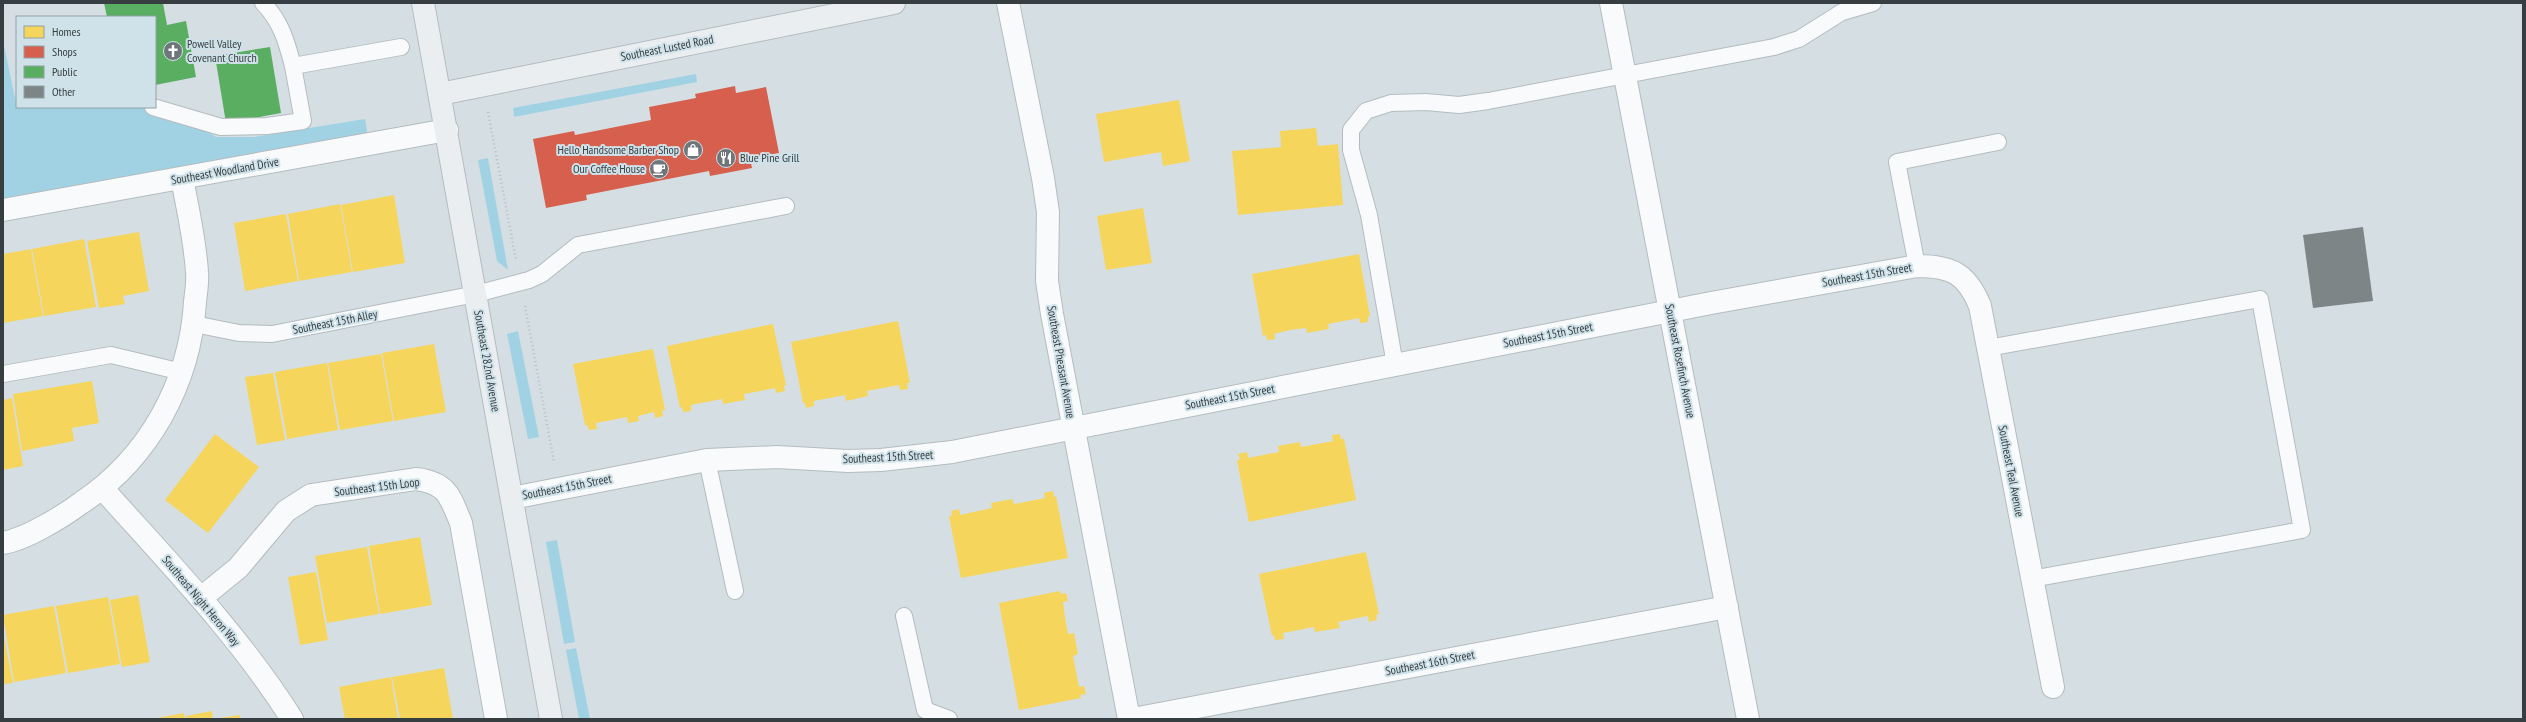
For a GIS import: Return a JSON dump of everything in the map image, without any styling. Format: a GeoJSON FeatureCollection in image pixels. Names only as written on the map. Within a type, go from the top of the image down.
{"type":"FeatureCollection","features":[{"type":"Feature","properties":{"kind":"main road","name":"Southeast 282nd Avenue"},"geometry":{"type":"LineString","coordinates":[[424,3],[551,719]]}},
{"type":"Feature","properties":{"kind":"main road","name":"Southeast Lusted Road"},"geometry":{"type":"LineString","coordinates":[[440,94],[894,3]]}},
{"type":"Feature","properties":{"kind":"street","name":"Southeast Pheasant Avenue"},"geometry":{"type":"LineString","coordinates":[[1008,3],[1043,178],[1048,212],[1048,288],[1073,428],[1129,719]]}},
{"type":"Feature","properties":{"kind":"street","name":"Southeast Rosefinch Avenue"},"geometry":{"type":"LineString","coordinates":[[1611,3],[1748,719]]}},
{"type":"Feature","properties":{"kind":"street","name":"Southeast Woodland Drive"},"geometry":{"type":"LineString","coordinates":[[3,210],[182,179],[447,130]]}},
{"type":"Feature","properties":{"kind":"street"},"geometry":{"type":"LineString","coordinates":[[3,543],[60,518],[103,489],[145,441],[164,414],[182,372],[194,324],[198,273],[182,179]]}},
{"type":"Feature","properties":{"kind":"street","name":"Southeast 15th Street"},"geometry":{"type":"LineString","coordinates":[[512,498],[707,460],[742,457],[848,461],[917,458],[1670,311],[1917,266],[1946,269]]}},
{"type":"Feature","properties":{"kind":"street","name":"Southeast Teal Avenue"},"geometry":{"type":"LineString","coordinates":[[1946,269],[1957,273],[1974,292],[1980,306],[2053,687]]}},
{"type":"Feature","properties":{"kind":"street","name":"Southeast 15th Loop"},"geometry":{"type":"LineString","coordinates":[[201,598],[238,568],[286,511],[311,496],[416,479],[434,481],[450,496],[461,523],[496,719]]}},
{"type":"Feature","properties":{"kind":"street","name":"Southeast Night Heron Way"},"geometry":{"type":"LineString","coordinates":[[103,489],[201,598],[274,690],[292,719]]}},
{"type":"Feature","properties":{"kind":"street","name":"Southeast 16th Street"},"geometry":{"type":"LineString","coordinates":[[1133,719],[1727,607]]}},
{"type":"Feature","properties":{"kind":"lane"},"geometry":{"type":"LineString","coordinates":[[156,108],[221,127],[267,126],[303,121],[294,66],[287,41],[273,13],[263,3]]}},
{"type":"Feature","properties":{"kind":"lane"},"geometry":{"type":"LineString","coordinates":[[1395,365],[1369,214],[1351,150],[1351,130],[1366,111],[1391,103],[1426,102],[1459,105],[1488,101],[1774,47],[1799,39],[1842,12],[1873,3]]}},
{"type":"Feature","properties":{"kind":"lane"},"geometry":{"type":"LineString","coordinates":[[294,66],[401,47]]}},
{"type":"Feature","properties":{"kind":"lane"},"geometry":{"type":"LineString","coordinates":[[1917,266],[1896,162],[1998,142]]}},
{"type":"Feature","properties":{"kind":"lane","name":"Southeast 15th Alley"},"geometry":{"type":"LineString","coordinates":[[194,324],[239,333],[272,334],[476,294],[529,280],[542,274],[578,245],[786,206]]}},
{"type":"Feature","properties":{"kind":"lane"},"geometry":{"type":"LineString","coordinates":[[1988,348],[2260,299],[2302,530],[2032,579]]}},
{"type":"Feature","properties":{"kind":"lane"},"geometry":{"type":"LineString","coordinates":[[3,374],[111,355],[182,372]]}},
{"type":"Feature","properties":{"kind":"lane"},"geometry":{"type":"LineString","coordinates":[[707,460],[735,591]]}},
{"type":"Feature","properties":{"kind":"lane"},"geometry":{"type":"LineString","coordinates":[[904,616],[925,710],[949,719]]}},
{"type":"Feature","properties":{"kind":"shaded area"},"geometry":{"type":"Polygon","coordinates":[[[3,41],[16,108],[148,108],[204,129],[216,137],[254,137],[365,119],[368,137],[3,201],[3,41]]]}},
{"type":"Feature","properties":{"kind":"shaded area"},"geometry":{"type":"Polygon","coordinates":[[[696,74],[697,82],[514,117],[513,108],[696,74]]]}},
{"type":"Feature","properties":{"kind":"shaded area"},"geometry":{"type":"Polygon","coordinates":[[[488,158],[508,270],[497,261],[478,160],[488,158]]]}},
{"type":"Feature","properties":{"kind":"shaded area"},"geometry":{"type":"Polygon","coordinates":[[[518,331],[539,437],[528,439],[507,334],[518,331]]]}},
{"type":"Feature","properties":{"kind":"shaded area"},"geometry":{"type":"Polygon","coordinates":[[[557,540],[575,642],[564,644],[546,542],[557,540]]]}},
{"type":"Feature","properties":{"kind":"shaded area"},"geometry":{"type":"Polygon","coordinates":[[[576,648],[590,719],[579,719],[566,650],[576,648]]]}},
{"type":"Feature","properties":{"kind":"building: Homes"},"geometry":{"type":"Polygon","coordinates":[[[1179,100],[1190,161],[1163,166],[1161,152],[1104,162],[1096,114],[1179,100]]]}},
{"type":"Feature","properties":{"kind":"building: Homes"},"geometry":{"type":"Polygon","coordinates":[[[1316,128],[1318,146],[1338,144],[1343,205],[1238,215],[1232,151],[1281,147],[1280,131],[1316,128]]]}},
{"type":"Feature","properties":{"kind":"building: Homes"},"geometry":{"type":"Polygon","coordinates":[[[394,195],[405,263],[353,272],[341,205],[394,195]]]}},
{"type":"Feature","properties":{"kind":"building: Homes"},"geometry":{"type":"Polygon","coordinates":[[[340,204],[352,272],[299,281],[288,214],[340,204]]]}},
{"type":"Feature","properties":{"kind":"building: Homes"},"geometry":{"type":"Polygon","coordinates":[[[1143,208],[1152,263],[1106,270],[1097,216],[1143,208]]]}},
{"type":"Feature","properties":{"kind":"building: Homes"},"geometry":{"type":"Polygon","coordinates":[[[286,214],[298,281],[245,291],[234,223],[286,214]]]}},
{"type":"Feature","properties":{"kind":"building: Homes"},"geometry":{"type":"Polygon","coordinates":[[[139,232],[149,291],[123,296],[125,304],[99,308],[87,241],[139,232]]]}},
{"type":"Feature","properties":{"kind":"building: Homes"},"geometry":{"type":"Polygon","coordinates":[[[84,239],[96,307],[44,316],[32,249],[84,239]]]}},
{"type":"Feature","properties":{"kind":"building: Homes"},"geometry":{"type":"Polygon","coordinates":[[[31,249],[43,316],[3,323],[3,254],[31,249]]]}},
{"type":"Feature","properties":{"kind":"building: Homes"},"geometry":{"type":"Polygon","coordinates":[[[1359,254],[1370,316],[1368,317],[1368,322],[1360,323],[1359,318],[1328,324],[1329,329],[1307,333],[1306,328],[1290,330],[1274,334],[1275,339],[1267,340],[1266,335],[1263,336],[1252,274],[1359,254]]]}},
{"type":"Feature","properties":{"kind":"building: Homes"},"geometry":{"type":"Polygon","coordinates":[[[898,321],[910,383],[907,383],[908,389],[900,390],[899,385],[867,391],[868,396],[846,401],[845,395],[814,401],[814,406],[806,408],[805,403],[803,403],[791,342],[898,321]]]}},
{"type":"Feature","properties":{"kind":"building: Homes"},"geometry":{"type":"Polygon","coordinates":[[[773,324],[786,385],[784,386],[785,391],[776,393],[775,388],[744,394],[745,400],[723,404],[722,399],[691,405],[691,411],[683,412],[682,407],[680,408],[667,346],[773,324]]]}},
{"type":"Feature","properties":{"kind":"building: Homes"},"geometry":{"type":"Polygon","coordinates":[[[434,344],[446,412],[394,421],[382,353],[434,344]]]}},
{"type":"Feature","properties":{"kind":"building: Homes"},"geometry":{"type":"Polygon","coordinates":[[[653,349],[665,410],[662,411],[663,416],[655,418],[654,412],[638,416],[639,421],[628,423],[627,417],[596,423],[597,429],[589,430],[587,425],[585,425],[573,364],[653,349]]]}},
{"type":"Feature","properties":{"kind":"building: Homes"},"geometry":{"type":"Polygon","coordinates":[[[381,354],[393,421],[340,430],[328,363],[381,354]]]}},
{"type":"Feature","properties":{"kind":"building: Homes"},"geometry":{"type":"Polygon","coordinates":[[[327,363],[338,430],[287,439],[275,372],[327,363]]]}},
{"type":"Feature","properties":{"kind":"building: Homes"},"geometry":{"type":"Polygon","coordinates":[[[273,373],[285,440],[257,445],[245,377],[273,373]]]}},
{"type":"Feature","properties":{"kind":"building: Homes"},"geometry":{"type":"Polygon","coordinates":[[[92,381],[99,423],[72,428],[74,441],[22,451],[13,394],[92,381]]]}},
{"type":"Feature","properties":{"kind":"building: Homes"},"geometry":{"type":"Polygon","coordinates":[[[12,398],[23,466],[3,470],[3,400],[12,398]]]}},
{"type":"Feature","properties":{"kind":"building: Homes"},"geometry":{"type":"Polygon","coordinates":[[[215,434],[259,467],[208,533],[165,500],[215,434]]]}},
{"type":"Feature","properties":{"kind":"building: Homes"},"geometry":{"type":"Polygon","coordinates":[[[1340,434],[1341,439],[1344,439],[1356,500],[1249,522],[1237,460],[1240,460],[1238,454],[1247,452],[1248,458],[1279,452],[1278,446],[1300,442],[1301,447],[1333,441],[1332,435],[1340,434]]]}},
{"type":"Feature","properties":{"kind":"building: Homes"},"geometry":{"type":"Polygon","coordinates":[[[1053,491],[1054,497],[1056,496],[1068,558],[961,578],[949,516],[952,516],[951,511],[959,509],[960,515],[992,508],[991,503],[1012,499],[1014,504],[1045,498],[1044,493],[1053,491]]]}},
{"type":"Feature","properties":{"kind":"building: Homes"},"geometry":{"type":"Polygon","coordinates":[[[420,537],[432,605],[380,614],[369,546],[420,537]]]}},
{"type":"Feature","properties":{"kind":"building: Homes"},"geometry":{"type":"Polygon","coordinates":[[[367,547],[379,614],[327,623],[315,556],[367,547]]]}},
{"type":"Feature","properties":{"kind":"building: Homes"},"geometry":{"type":"Polygon","coordinates":[[[1366,552],[1379,614],[1376,615],[1377,620],[1369,622],[1368,616],[1338,622],[1340,628],[1315,632],[1314,627],[1283,633],[1284,639],[1275,640],[1274,635],[1272,636],[1259,574],[1366,552]]]}},
{"type":"Feature","properties":{"kind":"building: Homes"},"geometry":{"type":"Polygon","coordinates":[[[316,572],[328,640],[300,645],[288,577],[316,572]]]}},
{"type":"Feature","properties":{"kind":"building: Homes"},"geometry":{"type":"Polygon","coordinates":[[[1060,591],[1061,594],[1066,593],[1068,601],[1063,602],[1068,634],[1074,633],[1078,654],[1073,656],[1079,687],[1084,686],[1086,694],[1080,695],[1081,698],[1019,710],[999,603],[1060,591]]]}},
{"type":"Feature","properties":{"kind":"building: Homes"},"geometry":{"type":"Polygon","coordinates":[[[138,595],[150,662],[122,667],[110,600],[138,595]]]}},
{"type":"Feature","properties":{"kind":"building: Homes"},"geometry":{"type":"Polygon","coordinates":[[[108,597],[120,664],[68,673],[56,606],[108,597]]]}},
{"type":"Feature","properties":{"kind":"building: Homes"},"geometry":{"type":"Polygon","coordinates":[[[54,606],[66,673],[14,682],[3,615],[54,606]]]}},
{"type":"Feature","properties":{"kind":"building: Homes"},"geometry":{"type":"Polygon","coordinates":[[[3,632],[13,683],[3,684],[3,632]]]}},
{"type":"Feature","properties":{"kind":"building: Homes"},"geometry":{"type":"Polygon","coordinates":[[[444,668],[453,719],[400,719],[392,677],[444,668]]]}},
{"type":"Feature","properties":{"kind":"building: Homes"},"geometry":{"type":"Polygon","coordinates":[[[391,677],[398,719],[345,719],[339,687],[391,677]]]}},
{"type":"Feature","properties":{"kind":"building: Homes"},"geometry":{"type":"Polygon","coordinates":[[[212,711],[213,719],[187,719],[186,716],[212,711]]]}},
{"type":"Feature","properties":{"kind":"building: Homes"},"geometry":{"type":"Polygon","coordinates":[[[184,713],[185,719],[157,719],[157,718],[184,713]]]}},
{"type":"Feature","properties":{"kind":"building: Homes"},"geometry":{"type":"Polygon","coordinates":[[[240,715],[240,719],[220,719],[220,718],[240,715]]]}},
{"type":"Feature","properties":{"kind":"building: Shops"},"geometry":{"type":"Polygon","coordinates":[[[735,86],[736,93],[766,87],[779,153],[750,158],[752,168],[710,176],[709,171],[586,195],[587,200],[546,208],[533,139],[574,131],[575,135],[651,120],[649,107],[696,98],[695,94],[735,86]]]}},
{"type":"Feature","properties":{"kind":"building: Public","name":"Powell Valley Covenant Church"},"geometry":{"type":"Polygon","coordinates":[[[104,3],[163,3],[167,25],[186,21],[196,77],[156,85],[156,16],[107,16],[104,3]]]}},
{"type":"Feature","properties":{"kind":"building: Public"},"geometry":{"type":"Polygon","coordinates":[[[270,47],[281,113],[226,123],[215,56],[270,47]]]}},
{"type":"Feature","properties":{"kind":"building: Other"},"geometry":{"type":"Polygon","coordinates":[[[2363,227],[2373,301],[2313,308],[2303,235],[2363,227]]]}},
{"type":"Feature","properties":{"kind":"place","name":"Powell Valley Covenant Church"},"geometry":{"type":"Point","coordinates":[173,51]}},
{"type":"Feature","properties":{"kind":"place","name":"Hello Handsome Barber Shop"},"geometry":{"type":"Point","coordinates":[693,150]}},
{"type":"Feature","properties":{"kind":"place","name":"Blue Pine Grill"},"geometry":{"type":"Point","coordinates":[726,158]}},
{"type":"Feature","properties":{"kind":"place","name":"Our Coffee House"},"geometry":{"type":"Point","coordinates":[659,169]}}]}
